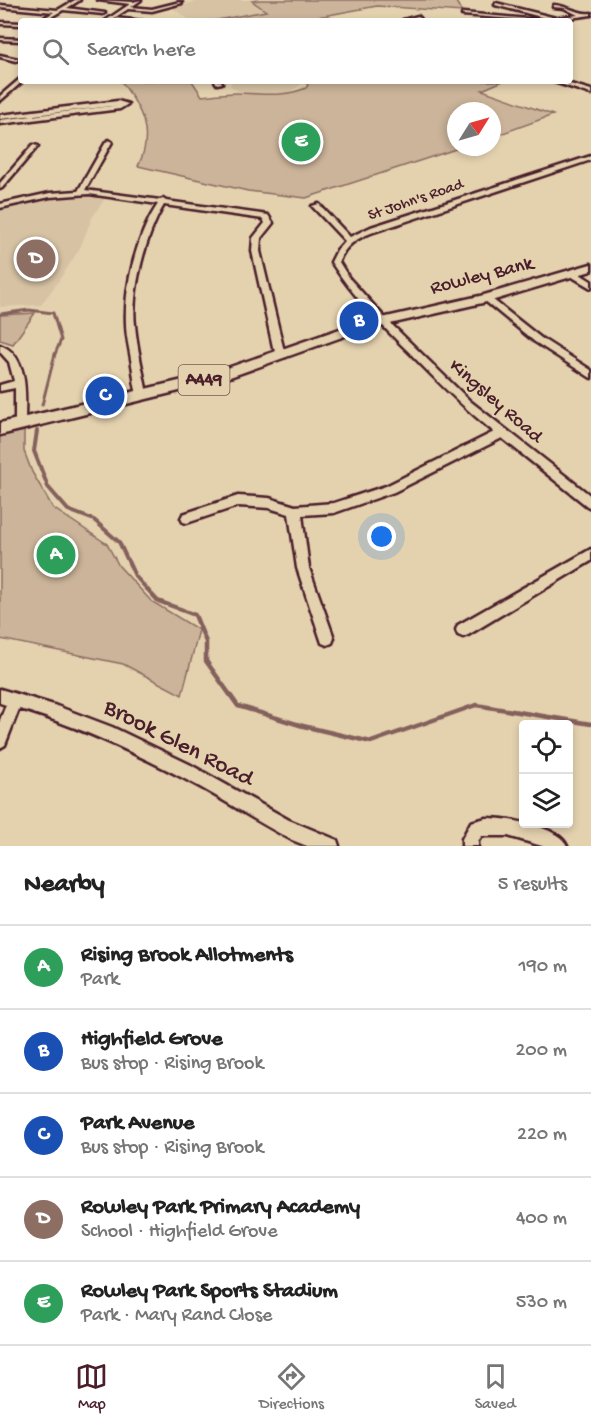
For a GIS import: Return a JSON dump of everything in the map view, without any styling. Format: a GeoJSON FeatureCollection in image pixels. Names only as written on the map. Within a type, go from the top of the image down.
{"type":"FeatureCollection","features":[{"type":"Feature","properties":{"kind":"highway","name":"Rowley Bank"},"geometry":{"type":"LineString","coordinates":[[383,321],[487,298],[591,267]]}},
{"type":"Feature","properties":{"kind":"highway","name":"A449"},"geometry":{"type":"LineString","coordinates":[[0,429],[216,377],[356,328],[383,321]]}},
{"type":"Feature","properties":{"kind":"street"},"geometry":{"type":"LineString","coordinates":[[0,4],[6,0]]}},
{"type":"Feature","properties":{"kind":"street"},"geometry":{"type":"LineString","coordinates":[[46,18],[78,0]]}},
{"type":"Feature","properties":{"kind":"street"},"geometry":{"type":"LineString","coordinates":[[99,0],[134,3]]}},
{"type":"Feature","properties":{"kind":"street"},"geometry":{"type":"LineString","coordinates":[[112,18],[139,0]]}},
{"type":"Feature","properties":{"kind":"street"},"geometry":{"type":"LineString","coordinates":[[126,8],[152,10],[180,3]]}},
{"type":"Feature","properties":{"kind":"street"},"geometry":{"type":"LineString","coordinates":[[0,4],[103,13]]}},
{"type":"Feature","properties":{"kind":"street"},"geometry":{"type":"LineString","coordinates":[[496,4],[551,18]]}},
{"type":"Feature","properties":{"kind":"street"},"geometry":{"type":"LineString","coordinates":[[81,11],[90,5]]}},
{"type":"Feature","properties":{"kind":"street"},"geometry":{"type":"LineString","coordinates":[[554,6],[582,15]]}},
{"type":"Feature","properties":{"kind":"street"},"geometry":{"type":"LineString","coordinates":[[92,12],[99,7]]}},
{"type":"Feature","properties":{"kind":"street"},"geometry":{"type":"LineString","coordinates":[[142,18],[152,10]]}},
{"type":"Feature","properties":{"kind":"street"},"geometry":{"type":"LineString","coordinates":[[463,14],[506,18]]}},
{"type":"Feature","properties":{"kind":"street"},"geometry":{"type":"LineString","coordinates":[[398,15],[404,18]]}},
{"type":"Feature","properties":{"kind":"street"},"geometry":{"type":"LineString","coordinates":[[562,18],[591,16]]}},
{"type":"Feature","properties":{"kind":"street"},"geometry":{"type":"LineString","coordinates":[[0,23],[18,24]]}},
{"type":"Feature","properties":{"kind":"street"},"geometry":{"type":"LineString","coordinates":[[10,39],[18,35]]}},
{"type":"Feature","properties":{"kind":"street"},"geometry":{"type":"LineString","coordinates":[[0,39],[18,40]]}},
{"type":"Feature","properties":{"kind":"street"},"geometry":{"type":"LineString","coordinates":[[0,56],[15,60]]}},
{"type":"Feature","properties":{"kind":"street"},"geometry":{"type":"LineString","coordinates":[[573,80],[591,91]]}},
{"type":"Feature","properties":{"kind":"street"},"geometry":{"type":"LineString","coordinates":[[1,96],[18,82]]}},
{"type":"Feature","properties":{"kind":"street"},"geometry":{"type":"LineString","coordinates":[[565,84],[591,91]]}},
{"type":"Feature","properties":{"kind":"street"},"geometry":{"type":"LineString","coordinates":[[0,117],[125,104],[120,107],[0,122]]}},
{"type":"Feature","properties":{"kind":"street"},"geometry":{"type":"LineString","coordinates":[[81,192],[109,142]]}},
{"type":"Feature","properties":{"kind":"street"},"geometry":{"type":"LineString","coordinates":[[0,187],[35,146]]}},
{"type":"Feature","properties":{"kind":"street","name":"St John's Road"},"geometry":{"type":"LineString","coordinates":[[383,321],[336,266],[338,252],[349,241],[385,224],[591,158]]}},
{"type":"Feature","properties":{"kind":"street"},"geometry":{"type":"LineString","coordinates":[[0,206],[50,195],[81,192],[262,216],[269,221],[269,225],[257,238],[256,251],[278,347],[283,355]]}},
{"type":"Feature","properties":{"kind":"street"},"geometry":{"type":"LineString","coordinates":[[142,393],[130,313],[134,282],[146,237],[162,201]]}},
{"type":"Feature","properties":{"kind":"street"},"geometry":{"type":"LineString","coordinates":[[316,206],[349,241]]}},
{"type":"Feature","properties":{"kind":"street"},"geometry":{"type":"LineString","coordinates":[[572,273],[591,285]]}},
{"type":"Feature","properties":{"kind":"street"},"geometry":{"type":"LineString","coordinates":[[487,298],[538,340],[591,375]]}},
{"type":"Feature","properties":{"kind":"street","name":"Kingsley Road"},"geometry":{"type":"LineString","coordinates":[[383,321],[439,379],[500,434],[591,503]]}},
{"type":"Feature","properties":{"kind":"street"},"geometry":{"type":"LineString","coordinates":[[0,348],[9,353],[15,361],[20,423]]}},
{"type":"Feature","properties":{"kind":"street"},"geometry":{"type":"LineString","coordinates":[[0,388],[18,384]]}},
{"type":"Feature","properties":{"kind":"street"},"geometry":{"type":"LineString","coordinates":[[188,518],[238,501],[269,503],[295,511],[334,508],[390,489],[500,434]]}},
{"type":"Feature","properties":{"kind":"street"},"geometry":{"type":"LineString","coordinates":[[295,511],[303,568],[327,638]]}},
{"type":"Feature","properties":{"kind":"street"},"geometry":{"type":"LineString","coordinates":[[463,630],[591,554]]}},
{"type":"Feature","properties":{"kind":"street"},"geometry":{"type":"LineString","coordinates":[[0,740],[7,698]]}},
{"type":"Feature","properties":{"kind":"street","name":"Brook Glen Road"},"geometry":{"type":"LineString","coordinates":[[7,698],[79,720],[123,739],[208,783],[269,819],[331,846]]}},
{"type":"Feature","properties":{"kind":"street"},"geometry":{"type":"LineString","coordinates":[[470,846],[470,839],[477,828],[490,825],[546,837],[559,846]]}},
{"type":"Feature","properties":{"kind":"shaded area"},"geometry":{"type":"Polygon","coordinates":[[[204,0],[455,0],[462,12],[377,6],[312,18],[187,18],[171,7],[204,0]]]}},
{"type":"Feature","properties":{"kind":"shaded area"},"geometry":{"type":"Polygon","coordinates":[[[455,0],[462,12],[377,6],[312,18],[228,18],[266,11],[252,1],[455,0]]]}},
{"type":"Feature","properties":{"kind":"shaded area"},"geometry":{"type":"Polygon","coordinates":[[[123,84],[194,84],[202,96],[232,93],[288,93],[306,88],[307,84],[496,84],[482,90],[553,115],[501,134],[501,102],[447,102],[447,152],[306,198],[248,191],[138,166],[145,143],[140,111],[123,84]]]}},
{"type":"Feature","properties":{"kind":"shaded area"},"geometry":{"type":"Polygon","coordinates":[[[231,84],[302,84],[289,93],[257,94],[238,91],[230,86],[231,84]]]}},
{"type":"Feature","properties":{"kind":"shaded area"},"geometry":{"type":"Polygon","coordinates":[[[70,196],[105,198],[92,218],[81,246],[65,272],[41,305],[0,307],[0,209],[70,196]]]}},
{"type":"Feature","properties":{"kind":"shaded area"},"geometry":{"type":"Polygon","coordinates":[[[35,313],[13,344],[0,340],[0,315],[35,313]]]}},
{"type":"Feature","properties":{"kind":"shaded area"},"geometry":{"type":"Polygon","coordinates":[[[24,431],[24,451],[32,472],[53,508],[107,544],[119,566],[151,601],[199,630],[182,695],[123,664],[0,639],[0,436],[24,431]]]}},
{"type":"Feature","properties":{"kind":"waterway"},"geometry":{"type":"LineString","coordinates":[[0,314],[29,310],[53,313],[61,340],[55,354],[42,405]]}},
{"type":"Feature","properties":{"kind":"waterway"},"geometry":{"type":"LineString","coordinates":[[37,431],[34,451],[48,487],[68,510],[94,520],[119,542],[135,576],[158,601],[183,610]]}},
{"type":"Feature","properties":{"kind":"waterway"},"geometry":{"type":"LineString","coordinates":[[179,609],[195,615],[206,642],[206,661],[238,706],[303,726],[371,742],[476,705],[591,724]]}},
{"type":"Feature","properties":{"kind":"place","name":"Rowley Park Sports Stadium"},"geometry":{"type":"Point","coordinates":[301,142]}},
{"type":"Feature","properties":{"kind":"place","name":"Rowley Park Primary Academy"},"geometry":{"type":"Point","coordinates":[36,259]}},
{"type":"Feature","properties":{"kind":"place","name":"Highfield Grove"},"geometry":{"type":"Point","coordinates":[359,321]}},
{"type":"Feature","properties":{"kind":"place","name":"Park Avenue"},"geometry":{"type":"Point","coordinates":[105,396]}},
{"type":"Feature","properties":{"kind":"place","name":"Rising Brook Allotments"},"geometry":{"type":"Point","coordinates":[56,555]}}]}
